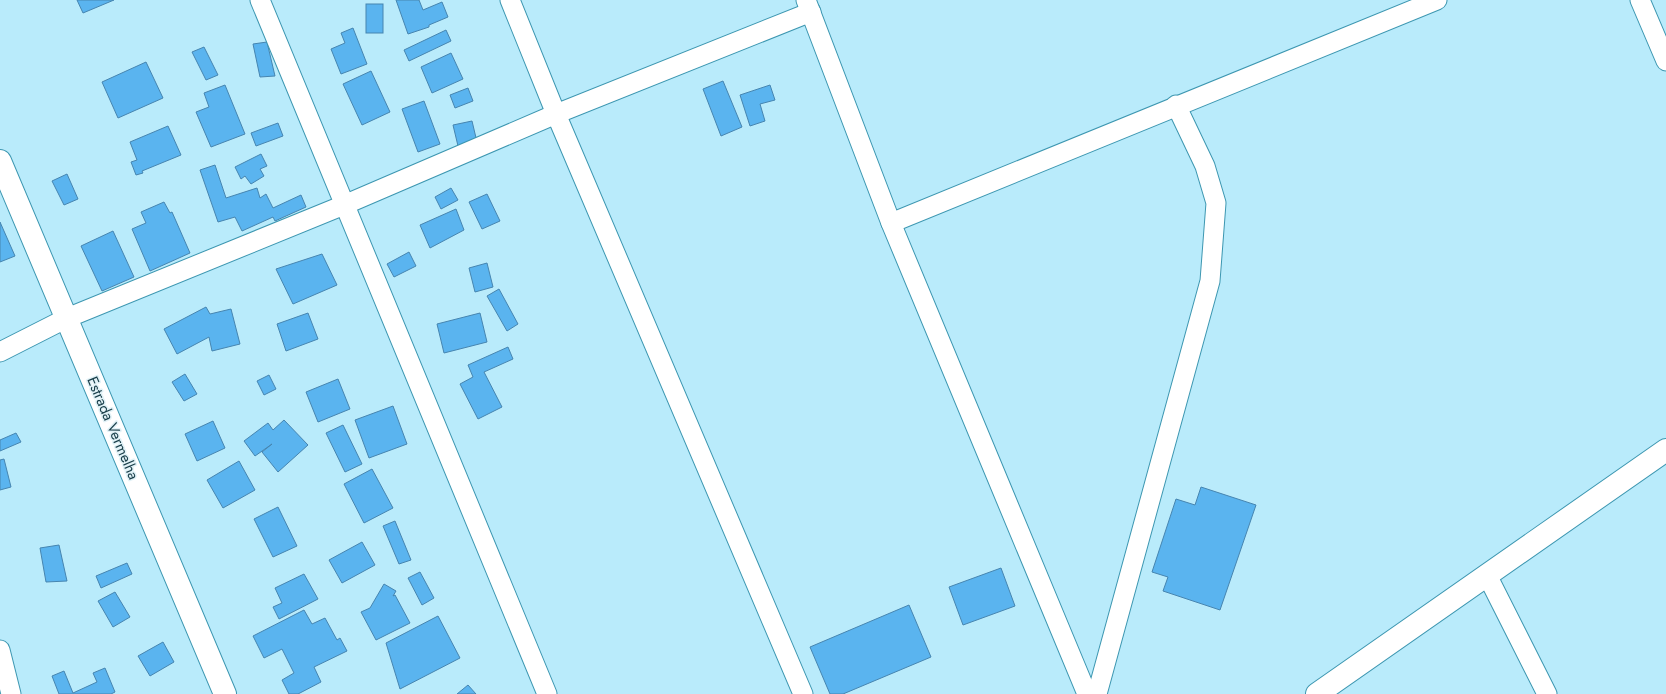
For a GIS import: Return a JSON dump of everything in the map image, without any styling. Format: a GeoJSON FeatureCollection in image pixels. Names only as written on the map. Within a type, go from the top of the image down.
{"type":"FeatureCollection","features":[{"type":"Feature","properties":{"kind":"street"},"geometry":{"type":"LineString","coordinates":[[260,0],[547,694]]}},
{"type":"Feature","properties":{"kind":"street"},"geometry":{"type":"LineString","coordinates":[[510,0],[556,114],[803,694]]}},
{"type":"Feature","properties":{"kind":"street"},"geometry":{"type":"LineString","coordinates":[[891,223],[1176,105],[1437,0]]}},
{"type":"Feature","properties":{"kind":"street"},"geometry":{"type":"LineString","coordinates":[[1640,0],[1666,61]]}},
{"type":"Feature","properties":{"kind":"street"},"geometry":{"type":"LineString","coordinates":[[0,352],[66,318],[344,205],[808,6],[891,223],[1087,694]]}},
{"type":"Feature","properties":{"kind":"street"},"geometry":{"type":"LineString","coordinates":[[1097,694],[1210,281],[1216,203],[1205,166],[1176,105]]}},
{"type":"Feature","properties":{"kind":"street","name":"Estrada Vermelha"},"geometry":{"type":"LineString","coordinates":[[0,161],[225,694]]}},
{"type":"Feature","properties":{"kind":"street"},"geometry":{"type":"LineString","coordinates":[[1317,694],[1666,450]]}},
{"type":"Feature","properties":{"kind":"street"},"geometry":{"type":"LineString","coordinates":[[1487,575],[1547,694]]}},
{"type":"Feature","properties":{"kind":"street"},"geometry":{"type":"LineString","coordinates":[[0,650],[10,694]]}},
{"type":"Feature","properties":{"kind":"building"},"geometry":{"type":"Polygon","coordinates":[[[77,0],[114,0],[83,13],[77,0]]]}},
{"type":"Feature","properties":{"kind":"building"},"geometry":{"type":"Polygon","coordinates":[[[396,0],[419,0],[423,10],[442,2],[448,17],[429,25],[429,27],[408,34],[396,0]]]}},
{"type":"Feature","properties":{"kind":"building"},"geometry":{"type":"Polygon","coordinates":[[[366,4],[383,4],[383,33],[366,33],[366,4]]]}},
{"type":"Feature","properties":{"kind":"building"},"geometry":{"type":"Polygon","coordinates":[[[353,28],[367,64],[341,74],[331,49],[345,43],[341,33],[353,28]]]}},
{"type":"Feature","properties":{"kind":"building"},"geometry":{"type":"Polygon","coordinates":[[[446,30],[451,41],[409,61],[404,50],[446,30]]]}},
{"type":"Feature","properties":{"kind":"building"},"geometry":{"type":"Polygon","coordinates":[[[267,42],[275,76],[260,77],[253,44],[267,42]]]}},
{"type":"Feature","properties":{"kind":"building"},"geometry":{"type":"Polygon","coordinates":[[[204,47],[218,75],[206,80],[192,52],[204,47]]]}},
{"type":"Feature","properties":{"kind":"building"},"geometry":{"type":"Polygon","coordinates":[[[451,53],[463,79],[432,93],[421,67],[451,53]]]}},
{"type":"Feature","properties":{"kind":"building"},"geometry":{"type":"Polygon","coordinates":[[[146,62],[163,98],[118,118],[102,82],[146,62]]]}},
{"type":"Feature","properties":{"kind":"building"},"geometry":{"type":"Polygon","coordinates":[[[371,71],[390,112],[362,125],[343,84],[371,71]]]}},
{"type":"Feature","properties":{"kind":"building"},"geometry":{"type":"Polygon","coordinates":[[[723,81],[742,127],[721,136],[703,89],[723,81]]]}},
{"type":"Feature","properties":{"kind":"building"},"geometry":{"type":"Polygon","coordinates":[[[225,85],[245,134],[211,147],[196,112],[209,107],[204,93],[225,85]]]}},
{"type":"Feature","properties":{"kind":"building"},"geometry":{"type":"Polygon","coordinates":[[[770,85],[775,100],[760,104],[765,121],[750,126],[740,95],[770,85]]]}},
{"type":"Feature","properties":{"kind":"building"},"geometry":{"type":"Polygon","coordinates":[[[468,88],[473,101],[455,108],[450,95],[468,88]]]}},
{"type":"Feature","properties":{"kind":"building"},"geometry":{"type":"Polygon","coordinates":[[[424,101],[440,144],[418,152],[402,109],[424,101]]]}},
{"type":"Feature","properties":{"kind":"building"},"geometry":{"type":"Polygon","coordinates":[[[472,121],[477,142],[458,146],[453,125],[472,121]]]}},
{"type":"Feature","properties":{"kind":"building"},"geometry":{"type":"Polygon","coordinates":[[[278,123],[283,136],[256,146],[251,133],[278,123]]]}},
{"type":"Feature","properties":{"kind":"building"},"geometry":{"type":"Polygon","coordinates":[[[168,126],[181,155],[142,171],[143,173],[136,175],[131,162],[137,160],[130,142],[168,126]]]}},
{"type":"Feature","properties":{"kind":"building"},"geometry":{"type":"Polygon","coordinates":[[[261,154],[267,166],[260,169],[264,176],[251,184],[245,176],[241,179],[235,167],[261,154]]]}},
{"type":"Feature","properties":{"kind":"building"},"geometry":{"type":"Polygon","coordinates":[[[215,165],[226,198],[257,188],[260,198],[266,194],[273,208],[301,195],[306,207],[275,221],[273,217],[242,231],[235,217],[218,222],[200,170],[215,165]]]}},
{"type":"Feature","properties":{"kind":"building"},"geometry":{"type":"Polygon","coordinates":[[[67,174],[78,199],[64,205],[52,181],[67,174]]]}},
{"type":"Feature","properties":{"kind":"building"},"geometry":{"type":"Polygon","coordinates":[[[451,188],[458,200],[441,209],[435,197],[451,188]]]}},
{"type":"Feature","properties":{"kind":"building"},"geometry":{"type":"Polygon","coordinates":[[[487,194],[500,221],[482,229],[469,202],[487,194]]]}},
{"type":"Feature","properties":{"kind":"building"},"geometry":{"type":"Polygon","coordinates":[[[164,202],[170,213],[172,212],[190,253],[150,271],[132,229],[146,223],[141,212],[164,202]]]}},
{"type":"Feature","properties":{"kind":"building"},"geometry":{"type":"Polygon","coordinates":[[[456,209],[464,230],[430,248],[420,225],[456,209]]]}},
{"type":"Feature","properties":{"kind":"building"},"geometry":{"type":"Polygon","coordinates":[[[0,222],[15,256],[0,262],[0,222]]]}},
{"type":"Feature","properties":{"kind":"building"},"geometry":{"type":"Polygon","coordinates":[[[113,231],[134,277],[102,291],[81,246],[113,231]]]}},
{"type":"Feature","properties":{"kind":"building"},"geometry":{"type":"Polygon","coordinates":[[[409,252],[416,266],[394,277],[387,264],[409,252]]]}},
{"type":"Feature","properties":{"kind":"building"},"geometry":{"type":"Polygon","coordinates":[[[322,254],[337,285],[293,304],[276,269],[322,254]]]}},
{"type":"Feature","properties":{"kind":"building"},"geometry":{"type":"Polygon","coordinates":[[[487,263],[493,287],[475,292],[469,268],[487,263]]]}},
{"type":"Feature","properties":{"kind":"building"},"geometry":{"type":"Polygon","coordinates":[[[499,289],[518,324],[507,331],[487,296],[499,289]]]}},
{"type":"Feature","properties":{"kind":"building"},"geometry":{"type":"Polygon","coordinates":[[[206,307],[210,314],[231,309],[240,344],[212,351],[209,337],[177,354],[164,329],[206,307]]]}},
{"type":"Feature","properties":{"kind":"building"},"geometry":{"type":"Polygon","coordinates":[[[308,313],[318,339],[286,351],[277,324],[308,313]]]}},
{"type":"Feature","properties":{"kind":"building"},"geometry":{"type":"Polygon","coordinates":[[[480,313],[487,342],[444,353],[437,324],[480,313]]]}},
{"type":"Feature","properties":{"kind":"building"},"geometry":{"type":"Polygon","coordinates":[[[508,347],[513,359],[484,372],[502,407],[478,419],[460,384],[473,377],[468,365],[508,347]]]}},
{"type":"Feature","properties":{"kind":"building"},"geometry":{"type":"Polygon","coordinates":[[[185,374],[197,394],[184,401],[172,382],[185,374]]]}},
{"type":"Feature","properties":{"kind":"building"},"geometry":{"type":"Polygon","coordinates":[[[269,375],[276,389],[264,395],[257,381],[269,375]]]}},
{"type":"Feature","properties":{"kind":"building"},"geometry":{"type":"Polygon","coordinates":[[[338,379],[350,409],[318,422],[306,392],[338,379]]]}},
{"type":"Feature","properties":{"kind":"building"},"geometry":{"type":"Polygon","coordinates":[[[393,406],[407,444],[369,458],[355,420],[393,406]]]}},
{"type":"Feature","properties":{"kind":"building"},"geometry":{"type":"Polygon","coordinates":[[[284,420],[308,445],[278,472],[262,452],[272,444],[255,456],[244,441],[268,423],[273,430],[284,420]]]}},
{"type":"Feature","properties":{"kind":"building"},"geometry":{"type":"Polygon","coordinates":[[[213,421],[225,448],[197,461],[185,434],[213,421]]]}},
{"type":"Feature","properties":{"kind":"building"},"geometry":{"type":"Polygon","coordinates":[[[343,425],[362,464],[345,472],[326,433],[343,425]]]}},
{"type":"Feature","properties":{"kind":"building"},"geometry":{"type":"Polygon","coordinates":[[[16,433],[21,442],[0,451],[0,440],[16,433]]]}},
{"type":"Feature","properties":{"kind":"building"},"geometry":{"type":"Polygon","coordinates":[[[4,459],[11,487],[0,490],[0,460],[4,459]]]}},
{"type":"Feature","properties":{"kind":"building"},"geometry":{"type":"Polygon","coordinates":[[[239,461],[255,490],[223,508],[207,480],[239,461]]]}},
{"type":"Feature","properties":{"kind":"building"},"geometry":{"type":"Polygon","coordinates":[[[372,469],[393,508],[364,523],[344,484],[372,469]]]}},
{"type":"Feature","properties":{"kind":"building"},"geometry":{"type":"Polygon","coordinates":[[[1201,487],[1256,505],[1220,610],[1163,591],[1168,577],[1152,572],[1176,499],[1195,505],[1201,487]]]}},
{"type":"Feature","properties":{"kind":"building"},"geometry":{"type":"Polygon","coordinates":[[[278,507],[297,546],[273,557],[254,519],[278,507]]]}},
{"type":"Feature","properties":{"kind":"building"},"geometry":{"type":"Polygon","coordinates":[[[395,521],[411,560],[399,564],[383,526],[395,521]]]}},
{"type":"Feature","properties":{"kind":"building"},"geometry":{"type":"Polygon","coordinates":[[[362,542],[375,565],[342,583],[329,560],[362,542]]]}},
{"type":"Feature","properties":{"kind":"building"},"geometry":{"type":"Polygon","coordinates":[[[59,545],[67,581],[46,582],[40,548],[59,545]]]}},
{"type":"Feature","properties":{"kind":"building"},"geometry":{"type":"Polygon","coordinates":[[[127,563],[132,574],[101,588],[96,576],[127,563]]]}},
{"type":"Feature","properties":{"kind":"building"},"geometry":{"type":"Polygon","coordinates":[[[1001,568],[1015,606],[963,625],[949,587],[1001,568]]]}},
{"type":"Feature","properties":{"kind":"building"},"geometry":{"type":"Polygon","coordinates":[[[420,572],[434,598],[422,605],[408,578],[420,572]]]}},
{"type":"Feature","properties":{"kind":"building"},"geometry":{"type":"Polygon","coordinates":[[[304,574],[318,599],[279,619],[273,607],[282,603],[275,588],[304,574]]]}},
{"type":"Feature","properties":{"kind":"building"},"geometry":{"type":"Polygon","coordinates":[[[384,584],[396,591],[393,596],[395,595],[410,623],[376,640],[361,612],[370,608],[384,584]]]}},
{"type":"Feature","properties":{"kind":"building"},"geometry":{"type":"Polygon","coordinates":[[[115,592],[130,617],[113,627],[98,601],[115,592]]]}},
{"type":"Feature","properties":{"kind":"building"},"geometry":{"type":"Polygon","coordinates":[[[909,605],[931,657],[843,694],[830,694],[810,647],[909,605]]]}},
{"type":"Feature","properties":{"kind":"building"},"geometry":{"type":"Polygon","coordinates":[[[304,610],[312,624],[325,618],[337,640],[340,638],[347,651],[314,667],[321,682],[298,694],[289,694],[282,680],[294,673],[282,649],[264,658],[253,636],[304,610]]]}},
{"type":"Feature","properties":{"kind":"building"},"geometry":{"type":"Polygon","coordinates":[[[438,616],[460,658],[400,689],[386,643],[438,616]]]}},
{"type":"Feature","properties":{"kind":"building"},"geometry":{"type":"Polygon","coordinates":[[[163,642],[174,662],[150,676],[138,656],[163,642]]]}},
{"type":"Feature","properties":{"kind":"building"},"geometry":{"type":"Polygon","coordinates":[[[105,668],[115,692],[111,694],[59,694],[52,676],[64,671],[73,693],[97,682],[93,673],[105,668]]]}},
{"type":"Feature","properties":{"kind":"building"},"geometry":{"type":"Polygon","coordinates":[[[468,685],[476,694],[457,694],[468,685]]]}}]}
